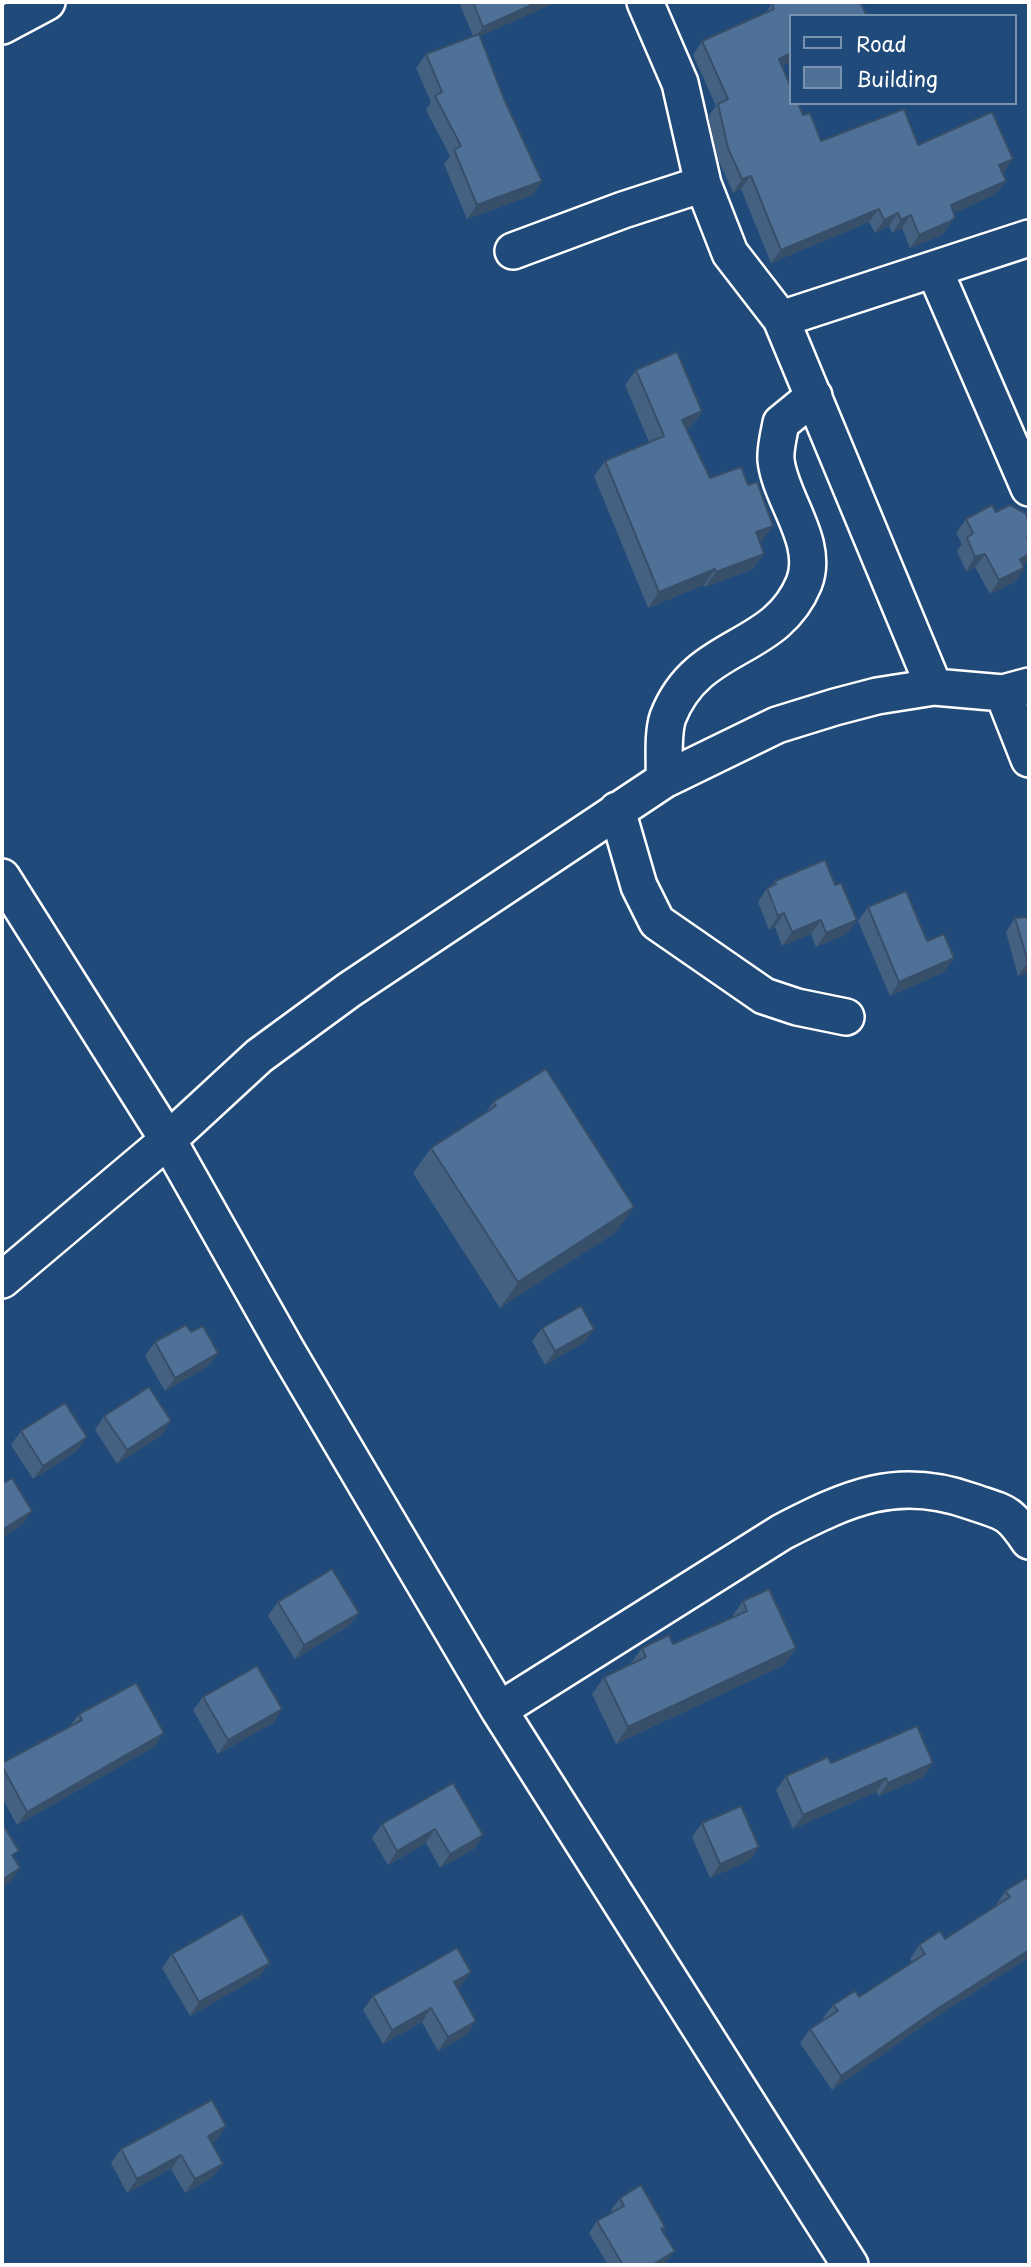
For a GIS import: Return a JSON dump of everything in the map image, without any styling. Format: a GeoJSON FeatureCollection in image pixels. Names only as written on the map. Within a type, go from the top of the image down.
{"type":"FeatureCollection","features":[{"type":"Feature","properties":{"kind":"street"},"geometry":{"type":"LineString","coordinates":[[2,26],[47,2]]}},
{"type":"Feature","properties":{"kind":"street"},"geometry":{"type":"LineString","coordinates":[[645,2],[680,83],[703,184],[730,253],[781,319],[934,687]]}},
{"type":"Feature","properties":{"kind":"street"},"geometry":{"type":"LineString","coordinates":[[513,251],[703,184]]}},
{"type":"Feature","properties":{"kind":"street"},"geometry":{"type":"LineString","coordinates":[[781,319],[1029,238]]}},
{"type":"Feature","properties":{"kind":"street"},"geometry":{"type":"LineString","coordinates":[[934,269],[1029,488]]}},
{"type":"Feature","properties":{"kind":"street"},"geometry":{"type":"LineString","coordinates":[[664,780],[668,718],[692,676],[718,656],[761,635],[788,612],[805,580],[805,547],[776,460],[781,423],[814,396]]}},
{"type":"Feature","properties":{"kind":"street"},"geometry":{"type":"LineString","coordinates":[[2,1280],[168,1140],[259,1056],[326,1007],[664,780],[777,725],[877,696],[934,687],[1016,689],[1029,759]]}},
{"type":"Feature","properties":{"kind":"street"},"geometry":{"type":"LineString","coordinates":[[617,810],[639,887],[657,922],[764,996],[797,1007],[846,1017]]}},
{"type":"Feature","properties":{"kind":"street"},"geometry":{"type":"LineString","coordinates":[[2,877],[168,1140],[286,1349],[499,1710],[850,2265]]}},
{"type":"Feature","properties":{"kind":"street"},"geometry":{"type":"LineString","coordinates":[[499,1710],[782,1532],[828,1508],[886,1490],[937,1489],[1013,1516],[1029,1541]]}},
{"type":"Feature","properties":{"kind":"building"},"geometry":{"type":"Polygon","coordinates":[[[473,2],[538,2],[483,27],[473,2]]]}},
{"type":"Feature","properties":{"kind":"building"},"geometry":{"type":"Polygon","coordinates":[[[860,2],[866,14],[790,14],[790,54],[779,59],[790,86],[790,105],[799,105],[803,115],[810,113],[821,141],[904,109],[918,145],[992,112],[1013,159],[999,165],[1006,181],[951,205],[955,217],[951,221],[919,235],[911,215],[901,220],[898,213],[884,220],[879,209],[781,250],[751,176],[742,179],[728,148],[718,104],[728,99],[702,41],[774,9],[772,3],[860,2]]]}},
{"type":"Feature","properties":{"kind":"building"},"geometry":{"type":"Polygon","coordinates":[[[479,34],[504,99],[542,181],[477,205],[454,150],[461,146],[435,96],[442,92],[426,54],[479,34]]]}},
{"type":"Feature","properties":{"kind":"building"},"geometry":{"type":"Polygon","coordinates":[[[677,352],[702,411],[682,420],[710,478],[741,467],[748,485],[757,482],[773,526],[756,532],[764,554],[716,572],[715,569],[659,592],[605,461],[664,436],[636,370],[677,352]]]}},
{"type":"Feature","properties":{"kind":"building"},"geometry":{"type":"Polygon","coordinates":[[[992,505],[996,512],[1010,505],[1026,514],[1029,523],[1029,554],[1020,559],[1024,568],[999,580],[985,554],[975,557],[967,538],[973,533],[966,519],[992,505]]]}},
{"type":"Feature","properties":{"kind":"building"},"geometry":{"type":"Polygon","coordinates":[[[825,860],[835,885],[841,883],[857,920],[826,933],[821,920],[792,932],[784,913],[778,916],[767,888],[776,884],[775,881],[825,860]]]}},
{"type":"Feature","properties":{"kind":"building"},"geometry":{"type":"Polygon","coordinates":[[[906,891],[927,941],[944,934],[954,958],[899,982],[868,907],[906,891]]]}},
{"type":"Feature","properties":{"kind":"building"},"geometry":{"type":"Polygon","coordinates":[[[1029,917],[1029,962],[1028,962],[1015,918],[1029,917]]]}},
{"type":"Feature","properties":{"kind":"building"},"geometry":{"type":"Polygon","coordinates":[[[546,1069],[634,1207],[518,1282],[431,1148],[496,1106],[493,1102],[546,1069]]]}},
{"type":"Feature","properties":{"kind":"building"},"geometry":{"type":"Polygon","coordinates":[[[581,1306],[594,1329],[555,1351],[542,1328],[581,1306]]]}},
{"type":"Feature","properties":{"kind":"building"},"geometry":{"type":"Polygon","coordinates":[[[186,1325],[191,1332],[203,1326],[218,1353],[175,1378],[155,1342],[186,1325]]]}},
{"type":"Feature","properties":{"kind":"building"},"geometry":{"type":"Polygon","coordinates":[[[149,1387],[171,1421],[127,1450],[104,1416],[149,1387]]]}},
{"type":"Feature","properties":{"kind":"building"},"geometry":{"type":"Polygon","coordinates":[[[65,1403],[87,1437],[43,1466],[21,1431],[65,1403]]]}},
{"type":"Feature","properties":{"kind":"building"},"geometry":{"type":"Polygon","coordinates":[[[12,1478],[32,1511],[2,1530],[2,1484],[12,1478]]]}},
{"type":"Feature","properties":{"kind":"building"},"geometry":{"type":"Polygon","coordinates":[[[332,1569],[359,1613],[304,1645],[278,1602],[332,1569]]]}},
{"type":"Feature","properties":{"kind":"building"},"geometry":{"type":"Polygon","coordinates":[[[769,1589],[796,1648],[628,1727],[604,1677],[646,1657],[642,1648],[669,1635],[673,1644],[747,1611],[743,1601],[769,1589]]]}},
{"type":"Feature","properties":{"kind":"building"},"geometry":{"type":"Polygon","coordinates":[[[257,1666],[282,1709],[228,1740],[203,1697],[257,1666]]]}},
{"type":"Feature","properties":{"kind":"building"},"geometry":{"type":"Polygon","coordinates":[[[136,1683],[164,1733],[27,1812],[2,1763],[82,1720],[79,1714],[136,1683]]]}},
{"type":"Feature","properties":{"kind":"building"},"geometry":{"type":"Polygon","coordinates":[[[917,1726],[933,1763],[888,1783],[886,1778],[803,1815],[786,1776],[828,1757],[831,1763],[917,1726]]]}},
{"type":"Feature","properties":{"kind":"building"},"geometry":{"type":"Polygon","coordinates":[[[453,1783],[483,1835],[450,1854],[435,1829],[397,1851],[382,1824],[453,1783]]]}},
{"type":"Feature","properties":{"kind":"building"},"geometry":{"type":"Polygon","coordinates":[[[741,1806],[759,1847],[720,1864],[702,1823],[741,1806]]]}},
{"type":"Feature","properties":{"kind":"building"},"geometry":{"type":"Polygon","coordinates":[[[2,1823],[19,1851],[12,1855],[20,1868],[2,1880],[2,1823]]]}},
{"type":"Feature","properties":{"kind":"building"},"geometry":{"type":"Polygon","coordinates":[[[1026,1878],[1029,1883],[1029,1950],[937,2009],[841,2076],[810,2029],[838,2011],[833,2005],[855,1991],[859,1997],[925,1954],[919,1945],[940,1931],[945,1939],[1010,1897],[1005,1891],[1026,1878]]]}},
{"type":"Feature","properties":{"kind":"building"},"geometry":{"type":"Polygon","coordinates":[[[242,1914],[270,1963],[199,2002],[172,1954],[242,1914]]]}},
{"type":"Feature","properties":{"kind":"building"},"geometry":{"type":"Polygon","coordinates":[[[457,1948],[471,1972],[454,1982],[476,2021],[448,2037],[431,2008],[392,2030],[373,1996],[457,1948]]]}},
{"type":"Feature","properties":{"kind":"building"},"geometry":{"type":"Polygon","coordinates":[[[212,2100],[226,2126],[208,2136],[223,2164],[195,2179],[181,2155],[137,2179],[121,2149],[212,2100]]]}},
{"type":"Feature","properties":{"kind":"building"},"geometry":{"type":"Polygon","coordinates":[[[641,2185],[665,2227],[661,2229],[675,2251],[652,2265],[623,2265],[597,2221],[624,2206],[620,2198],[641,2185]]]}}]}
